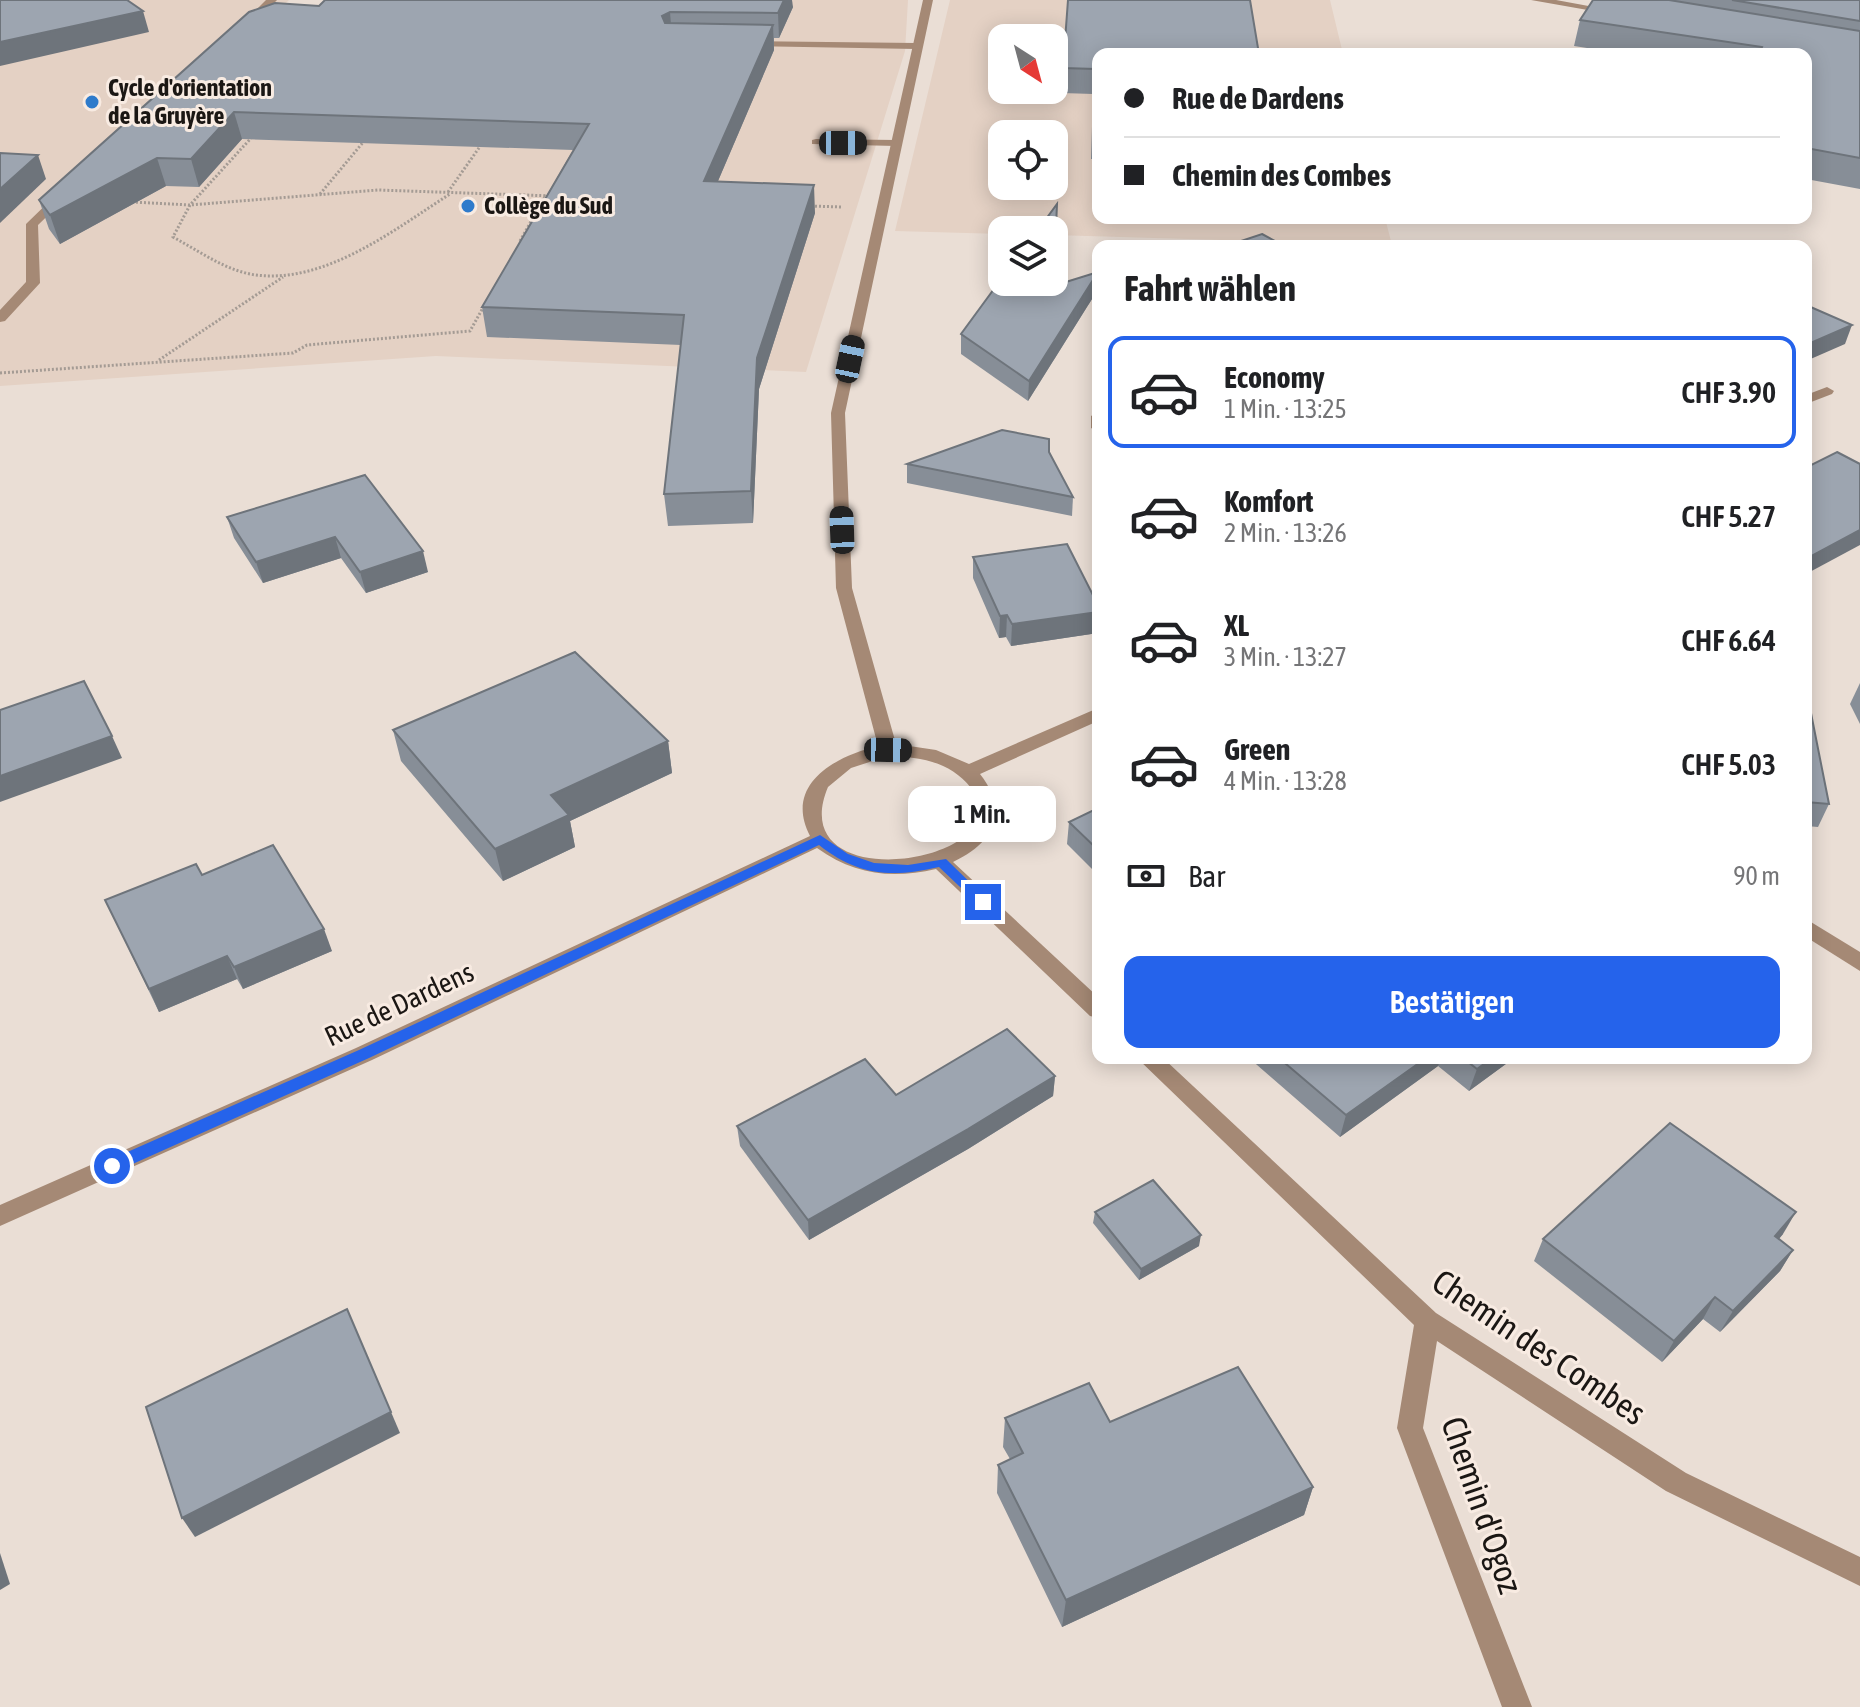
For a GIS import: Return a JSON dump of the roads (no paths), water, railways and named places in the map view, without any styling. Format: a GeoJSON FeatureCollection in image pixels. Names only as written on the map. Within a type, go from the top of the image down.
{"type":"FeatureCollection","features":[{"type":"Feature","properties":{"kind":"street"},"geometry":{"type":"LineString","coordinates":[[248,24],[272,0]]}},
{"type":"Feature","properties":{"kind":"street"},"geometry":{"type":"LineString","coordinates":[[888,750],[844,588],[838,413],[928,0]]}},
{"type":"Feature","properties":{"kind":"street"},"geometry":{"type":"LineString","coordinates":[[1536,0],[1636,15]]}},
{"type":"Feature","properties":{"kind":"street"},"geometry":{"type":"LineString","coordinates":[[736,44],[916,46]]}},
{"type":"Feature","properties":{"kind":"street"},"geometry":{"type":"LineString","coordinates":[[816,142],[896,143]]}},
{"type":"Feature","properties":{"kind":"street"},"geometry":{"type":"LineString","coordinates":[[0,318],[33,283],[32,224],[78,180]]}},
{"type":"Feature","properties":{"kind":"street"},"geometry":{"type":"LineString","coordinates":[[1812,397],[1827,391]]}},
{"type":"Feature","properties":{"kind":"street"},"geometry":{"type":"LineString","coordinates":[[969,772],[1092,717]]}},
{"type":"Feature","properties":{"kind":"street"},"geometry":{"type":"LineString","coordinates":[[888,750],[918,751],[946,758],[969,772],[986,795],[987,820],[971,844],[941,862],[908,870],[873,868],[843,857],[820,839],[810,812],[819,784],[845,762],[888,750]]}},
{"type":"Feature","properties":{"kind":"street","name":"Rue de Dardens"},"geometry":{"type":"LineString","coordinates":[[0,1216],[364,1054],[820,839]]}},
{"type":"Feature","properties":{"kind":"street"},"geometry":{"type":"LineString","coordinates":[[941,862],[1092,1004]]}},
{"type":"Feature","properties":{"kind":"street"},"geometry":{"type":"LineString","coordinates":[[1812,931],[1860,963]]}},
{"type":"Feature","properties":{"kind":"street","name":"Chemin des Combes"},"geometry":{"type":"LineString","coordinates":[[1154,1064],[1427,1321],[1676,1482],[1860,1572]]}},
{"type":"Feature","properties":{"kind":"street","name":"Chemin d'Ogoz"},"geometry":{"type":"LineString","coordinates":[[1427,1321],[1410,1428],[1517,1707]]}},
{"type":"Feature","properties":{"kind":"place","name":"Cycle d'orientation de la Gruyère"},"geometry":{"type":"Point","coordinates":[92,102]}},
{"type":"Feature","properties":{"kind":"place","name":"Collège du Sud"},"geometry":{"type":"Point","coordinates":[468,206]}}]}
